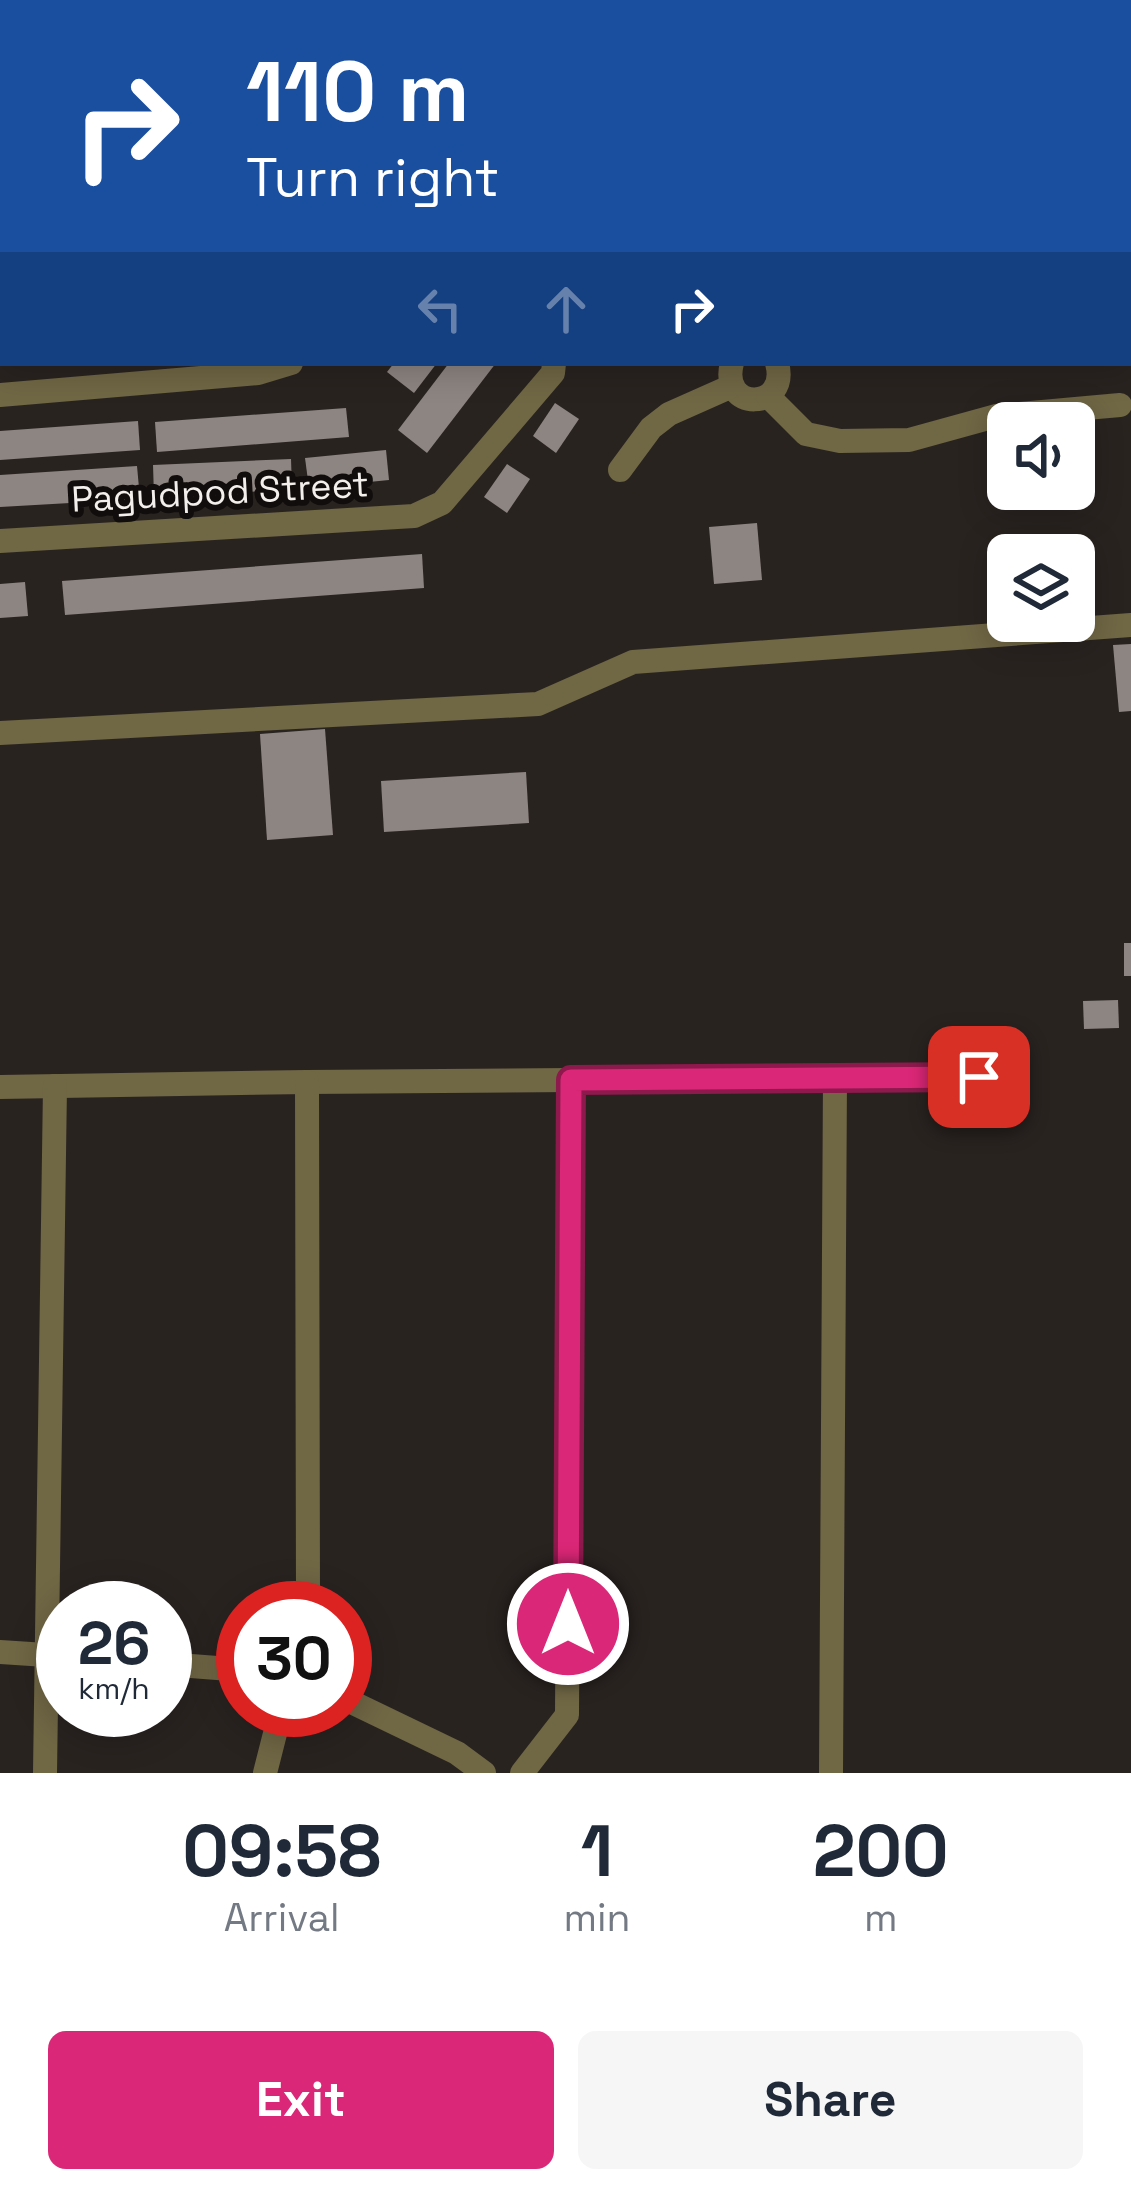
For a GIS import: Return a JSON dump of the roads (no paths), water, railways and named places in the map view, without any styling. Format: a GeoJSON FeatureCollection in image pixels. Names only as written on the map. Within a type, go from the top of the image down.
{"type":"FeatureCollection","features":[{"type":"Feature","properties":{"kind":"street"},"geometry":{"type":"LineString","coordinates":[[0,395],[258,373],[281,366]]}},
{"type":"Feature","properties":{"kind":"street","name":"Pagudpod Street"},"geometry":{"type":"LineString","coordinates":[[0,541],[414,516],[442,503],[554,373],[554,366]]}},
{"type":"Feature","properties":{"kind":"street"},"geometry":{"type":"LineString","coordinates":[[620,470],[651,428],[732,375],[743,398],[768,396],[778,383],[778,366]]}},
{"type":"Feature","properties":{"kind":"street"},"geometry":{"type":"LineString","coordinates":[[768,396],[806,434],[840,441],[909,440],[996,416],[1120,405]]}},
{"type":"Feature","properties":{"kind":"street"},"geometry":{"type":"LineString","coordinates":[[0,734],[538,704],[633,662],[1131,625]]}},
{"type":"Feature","properties":{"kind":"street"},"geometry":{"type":"LineString","coordinates":[[0,1087],[979,1077]]}},
{"type":"Feature","properties":{"kind":"street"},"geometry":{"type":"LineString","coordinates":[[831,1773],[835,1078]]}},
{"type":"Feature","properties":{"kind":"street"},"geometry":{"type":"LineString","coordinates":[[522,1773],[567,1715],[571,1080]]}},
{"type":"Feature","properties":{"kind":"street"},"geometry":{"type":"LineString","coordinates":[[307,1082],[308,1581]]}},
{"type":"Feature","properties":{"kind":"street"},"geometry":{"type":"LineString","coordinates":[[56,1086],[56,1581]]}},
{"type":"Feature","properties":{"kind":"street"},"geometry":{"type":"LineString","coordinates":[[0,1652],[36,1655]]}},
{"type":"Feature","properties":{"kind":"street"},"geometry":{"type":"LineString","coordinates":[[372,1712],[457,1753],[484,1773]]}},
{"type":"Feature","properties":{"kind":"street"},"geometry":{"type":"LineString","coordinates":[[45,1773],[48,1737]]}},
{"type":"Feature","properties":{"kind":"street"},"geometry":{"type":"LineString","coordinates":[[266,1773],[274,1737]]}}]}
